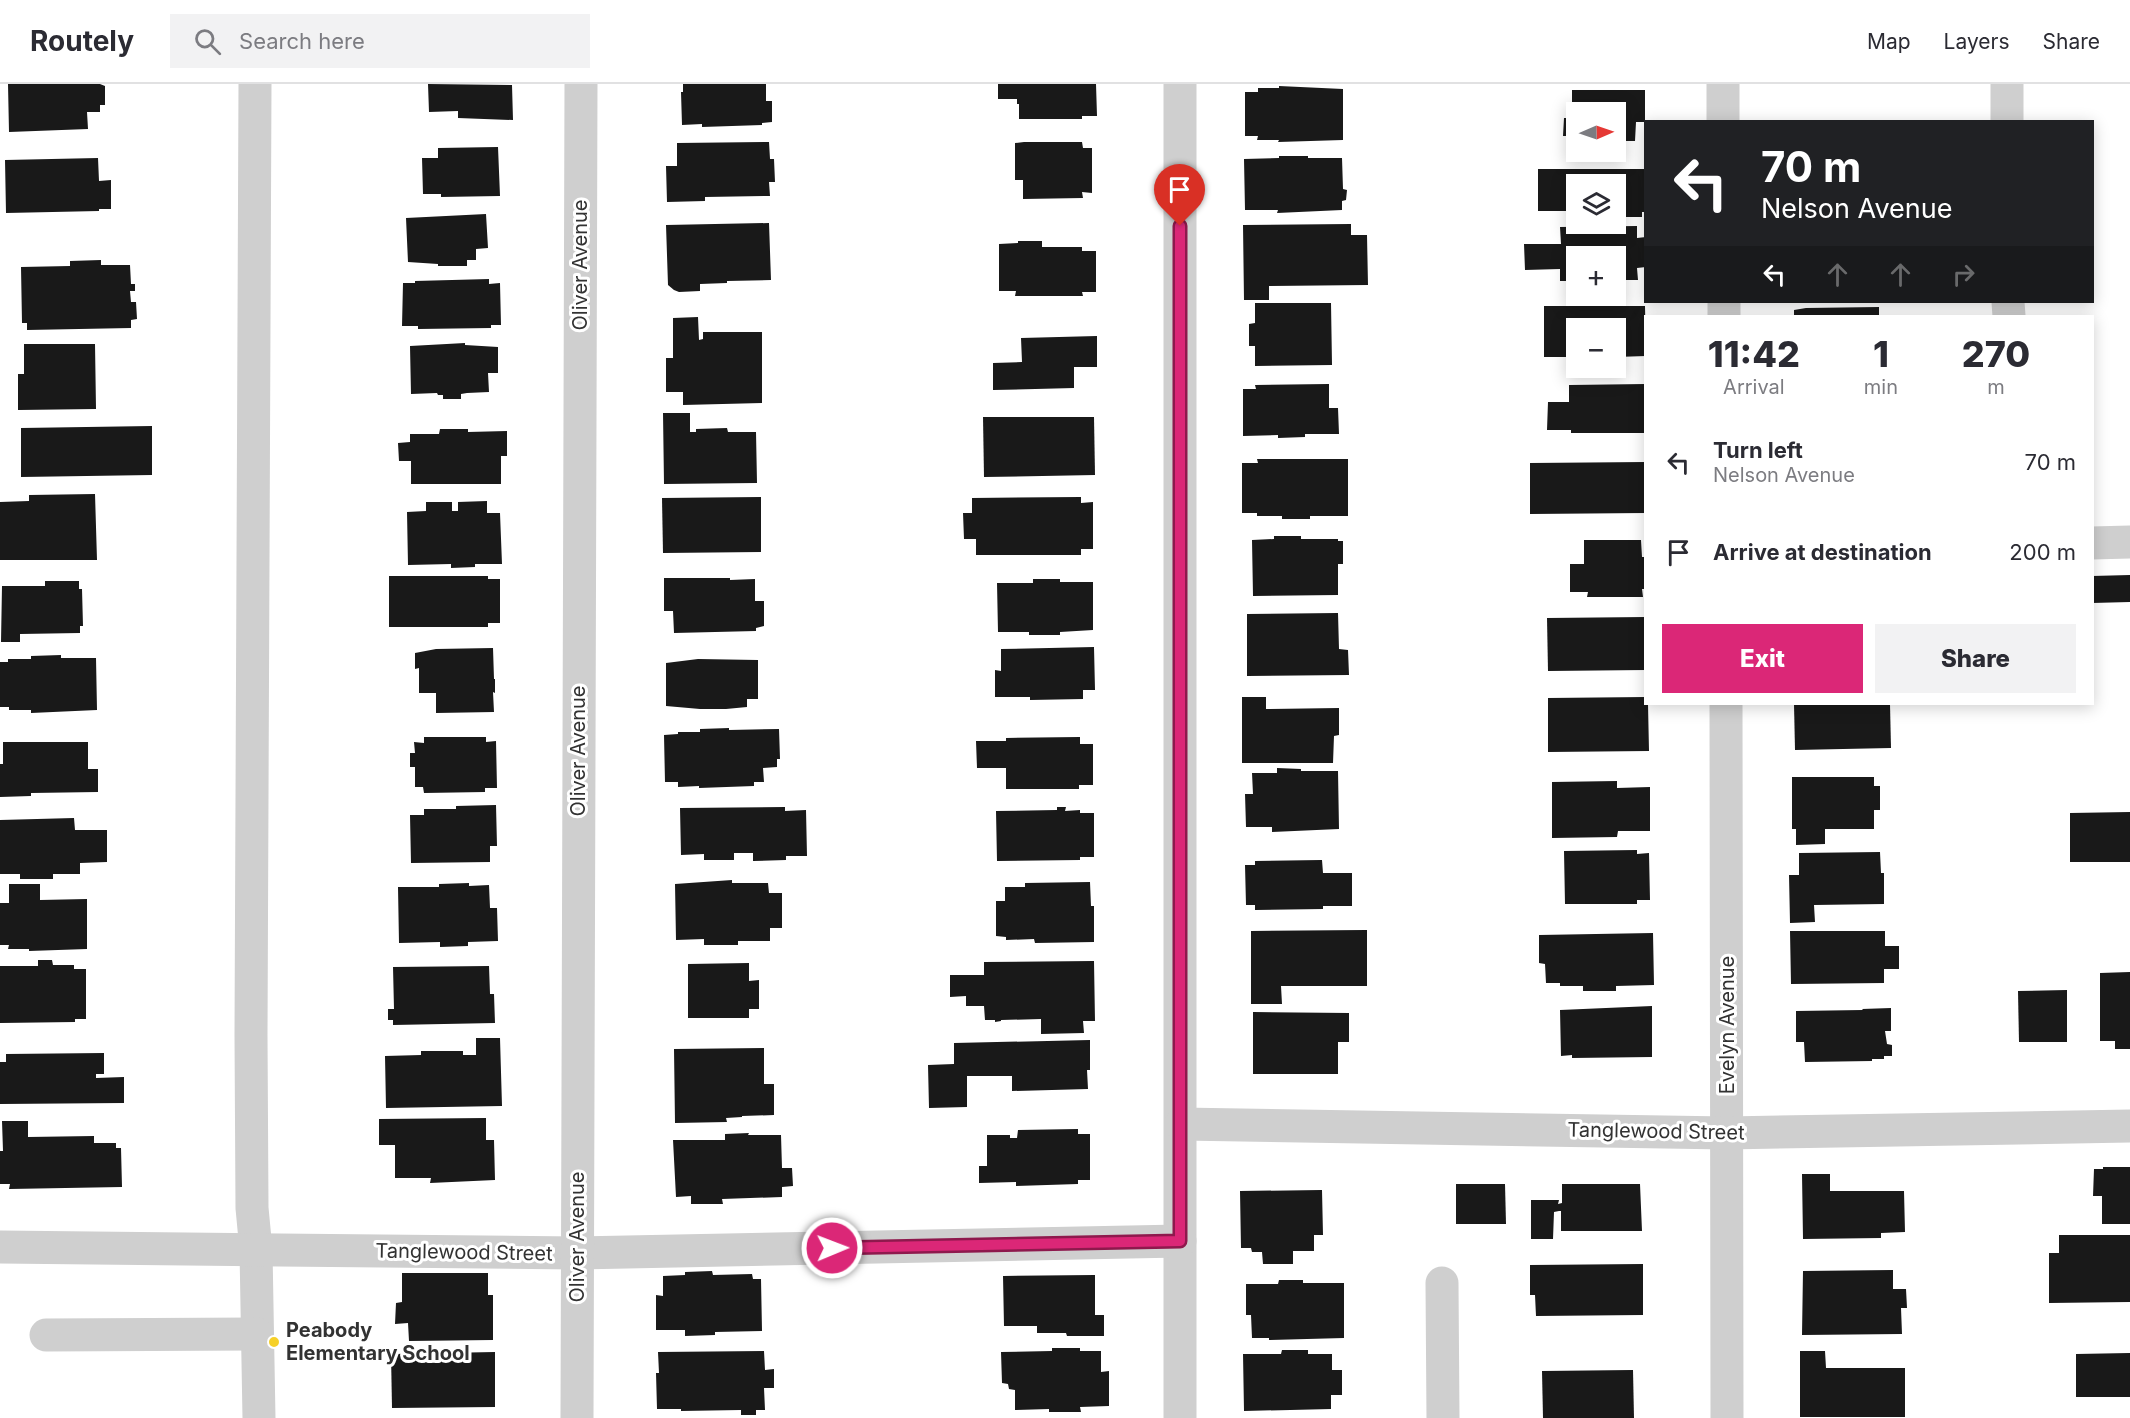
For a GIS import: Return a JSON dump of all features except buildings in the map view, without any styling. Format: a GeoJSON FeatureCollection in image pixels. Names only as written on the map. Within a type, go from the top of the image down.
{"type":"FeatureCollection","features":[{"type":"Feature","properties":{"kind":"street"},"geometry":{"type":"LineString","coordinates":[[255,84],[251,1047],[252,1208],[256,1250],[259,1418]]}},
{"type":"Feature","properties":{"kind":"street","name":"Oliver Avenue"},"geometry":{"type":"LineString","coordinates":[[577,1418],[581,84]]}},
{"type":"Feature","properties":{"kind":"street"},"geometry":{"type":"LineString","coordinates":[[1180,84],[1180,1418]]}},
{"type":"Feature","properties":{"kind":"street"},"geometry":{"type":"LineString","coordinates":[[1723,84],[1724,120]]}},
{"type":"Feature","properties":{"kind":"street"},"geometry":{"type":"LineString","coordinates":[[2007,84],[2007,120]]}},
{"type":"Feature","properties":{"kind":"street"},"geometry":{"type":"LineString","coordinates":[[2094,543],[2130,542]]}},
{"type":"Feature","properties":{"kind":"street","name":"Evelyn Avenue"},"geometry":{"type":"LineString","coordinates":[[1726,705],[1727,1418]]}},
{"type":"Feature","properties":{"kind":"street","name":"Tanglewood Street"},"geometry":{"type":"LineString","coordinates":[[1181,1124],[1727,1133],[2130,1126]]}},
{"type":"Feature","properties":{"kind":"street","name":"Tanglewood Street"},"geometry":{"type":"LineString","coordinates":[[0,1247],[577,1253],[1180,1241]]}},
{"type":"Feature","properties":{"kind":"street"},"geometry":{"type":"LineString","coordinates":[[1442,1283],[1443,1418]]}},
{"type":"Feature","properties":{"kind":"street"},"geometry":{"type":"LineString","coordinates":[[46,1335],[257,1334]]}},
{"type":"Feature","properties":{"kind":"place","name":"Peabody Elementary School"},"geometry":{"type":"Point","coordinates":[274,1342]}},
{"type":"Feature","properties":{"kind":"route"},"geometry":{"type":"LineString","coordinates":[[832,1248],[1180,1241],[1180,226]]}}]}
